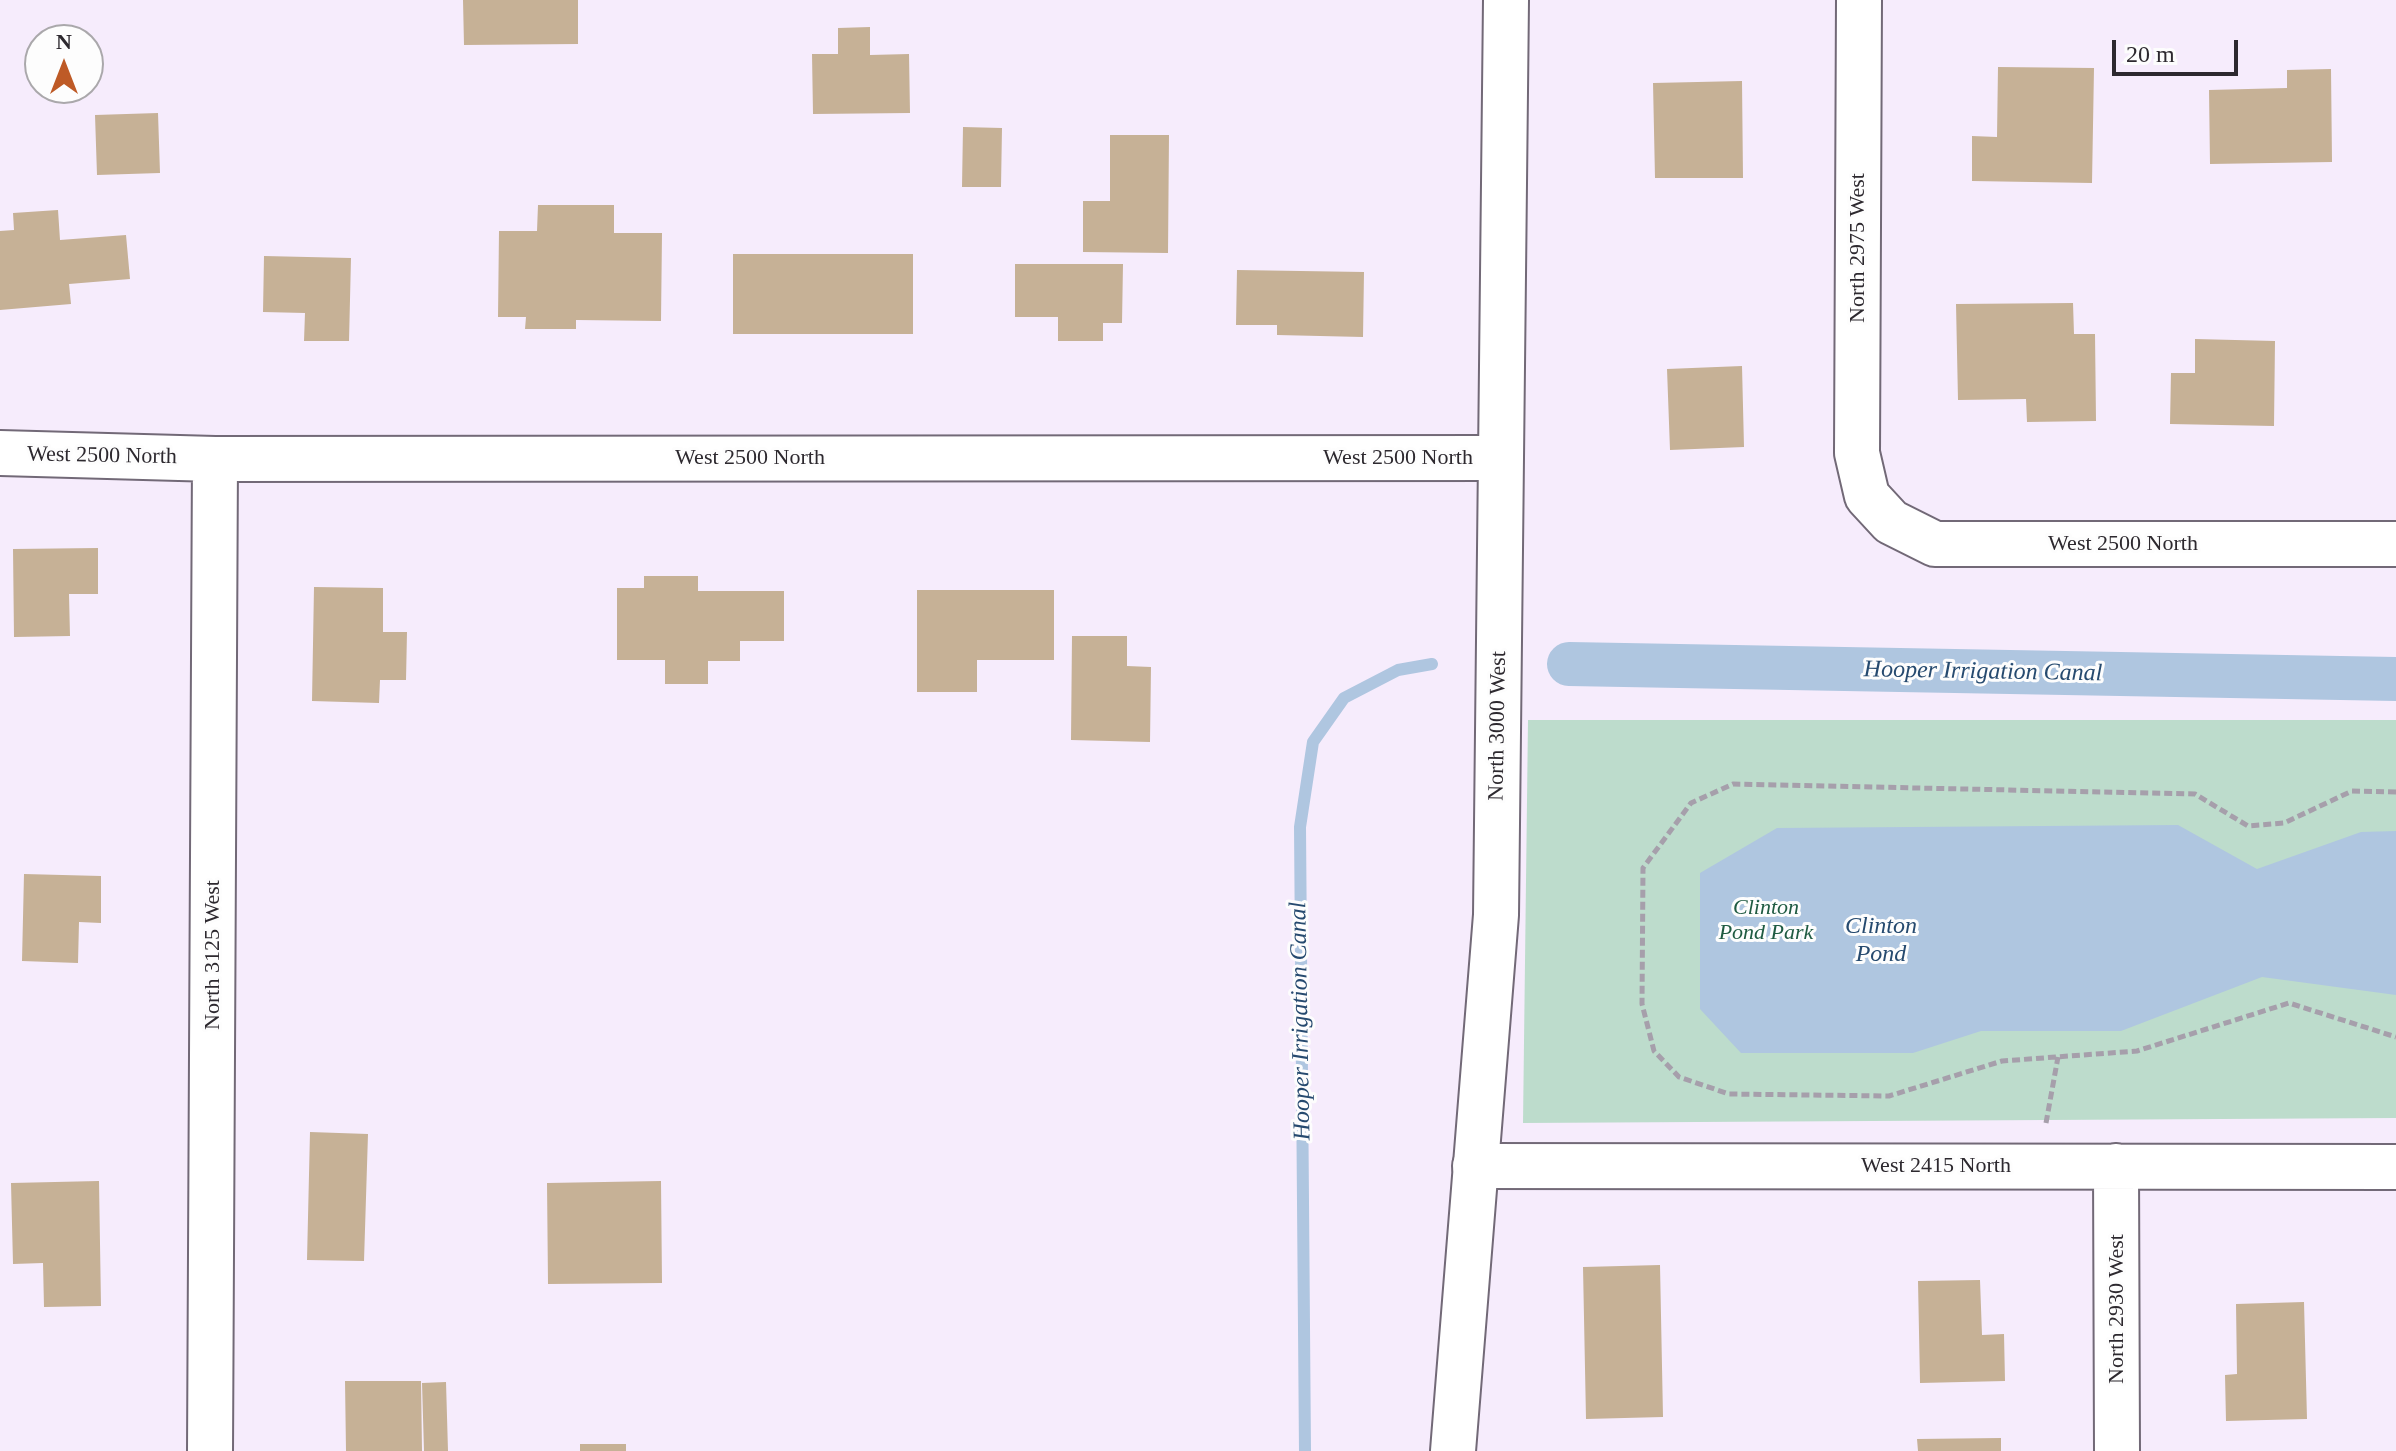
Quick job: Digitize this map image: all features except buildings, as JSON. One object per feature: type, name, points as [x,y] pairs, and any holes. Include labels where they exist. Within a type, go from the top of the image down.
[{"type":"street","name":"North 3000 West","points":[[1453,1451],[1496,915],[1506,0]]},
{"type":"street","name":"North 2975 West","points":[[1859,0],[1857,453],[1867,496]]},
{"type":"street","name":"West 2500 North","points":[[0,453],[215,459],[1500,458]]},
{"type":"street","name":"North 3125 West","points":[[210,1451],[215,459]]},
{"type":"street","name":"West 2500 North","points":[[1867,496],[1891,522],[1935,544],[2396,544]]},
{"type":"street","name":"West 2415 North","points":[[1475,1166],[2396,1167]]},
{"type":"street","name":"North 2930 West","points":[[2116,1166],[2117,1451]]},
{"type":"path","points":[[2396,792],[2352,791],[2284,823],[2248,826],[2195,794],[1733,784],[1691,803],[1643,868],[1642,1004],[1654,1051],[1679,1077],[1729,1094],[1889,1096],[2002,1061],[2137,1051],[2289,1003],[2396,1037]]},
{"type":"path","points":[[2039,1166],[2058,1057]]},
{"type":"green space","name":"Clinton Pond Park","points":[[1528,720],[2396,720],[2396,1118],[1523,1123]]},
{"type":"water","name":"Clinton Pond","points":[[2178,825],[2257,869],[2361,832],[2396,831],[2396,995],[2262,977],[2121,1031],[1981,1031],[1913,1053],[1741,1053],[1700,1009],[1700,873],[1777,828]]},
{"type":"waterway","name":"Hooper Irrigation Canal","points":[[1305,1451],[1300,827],[1313,742],[1344,698],[1398,670],[1432,664]]},
{"type":"waterway","name":"Hooper Irrigation Canal","points":[[1569,664],[2396,679]]}]
